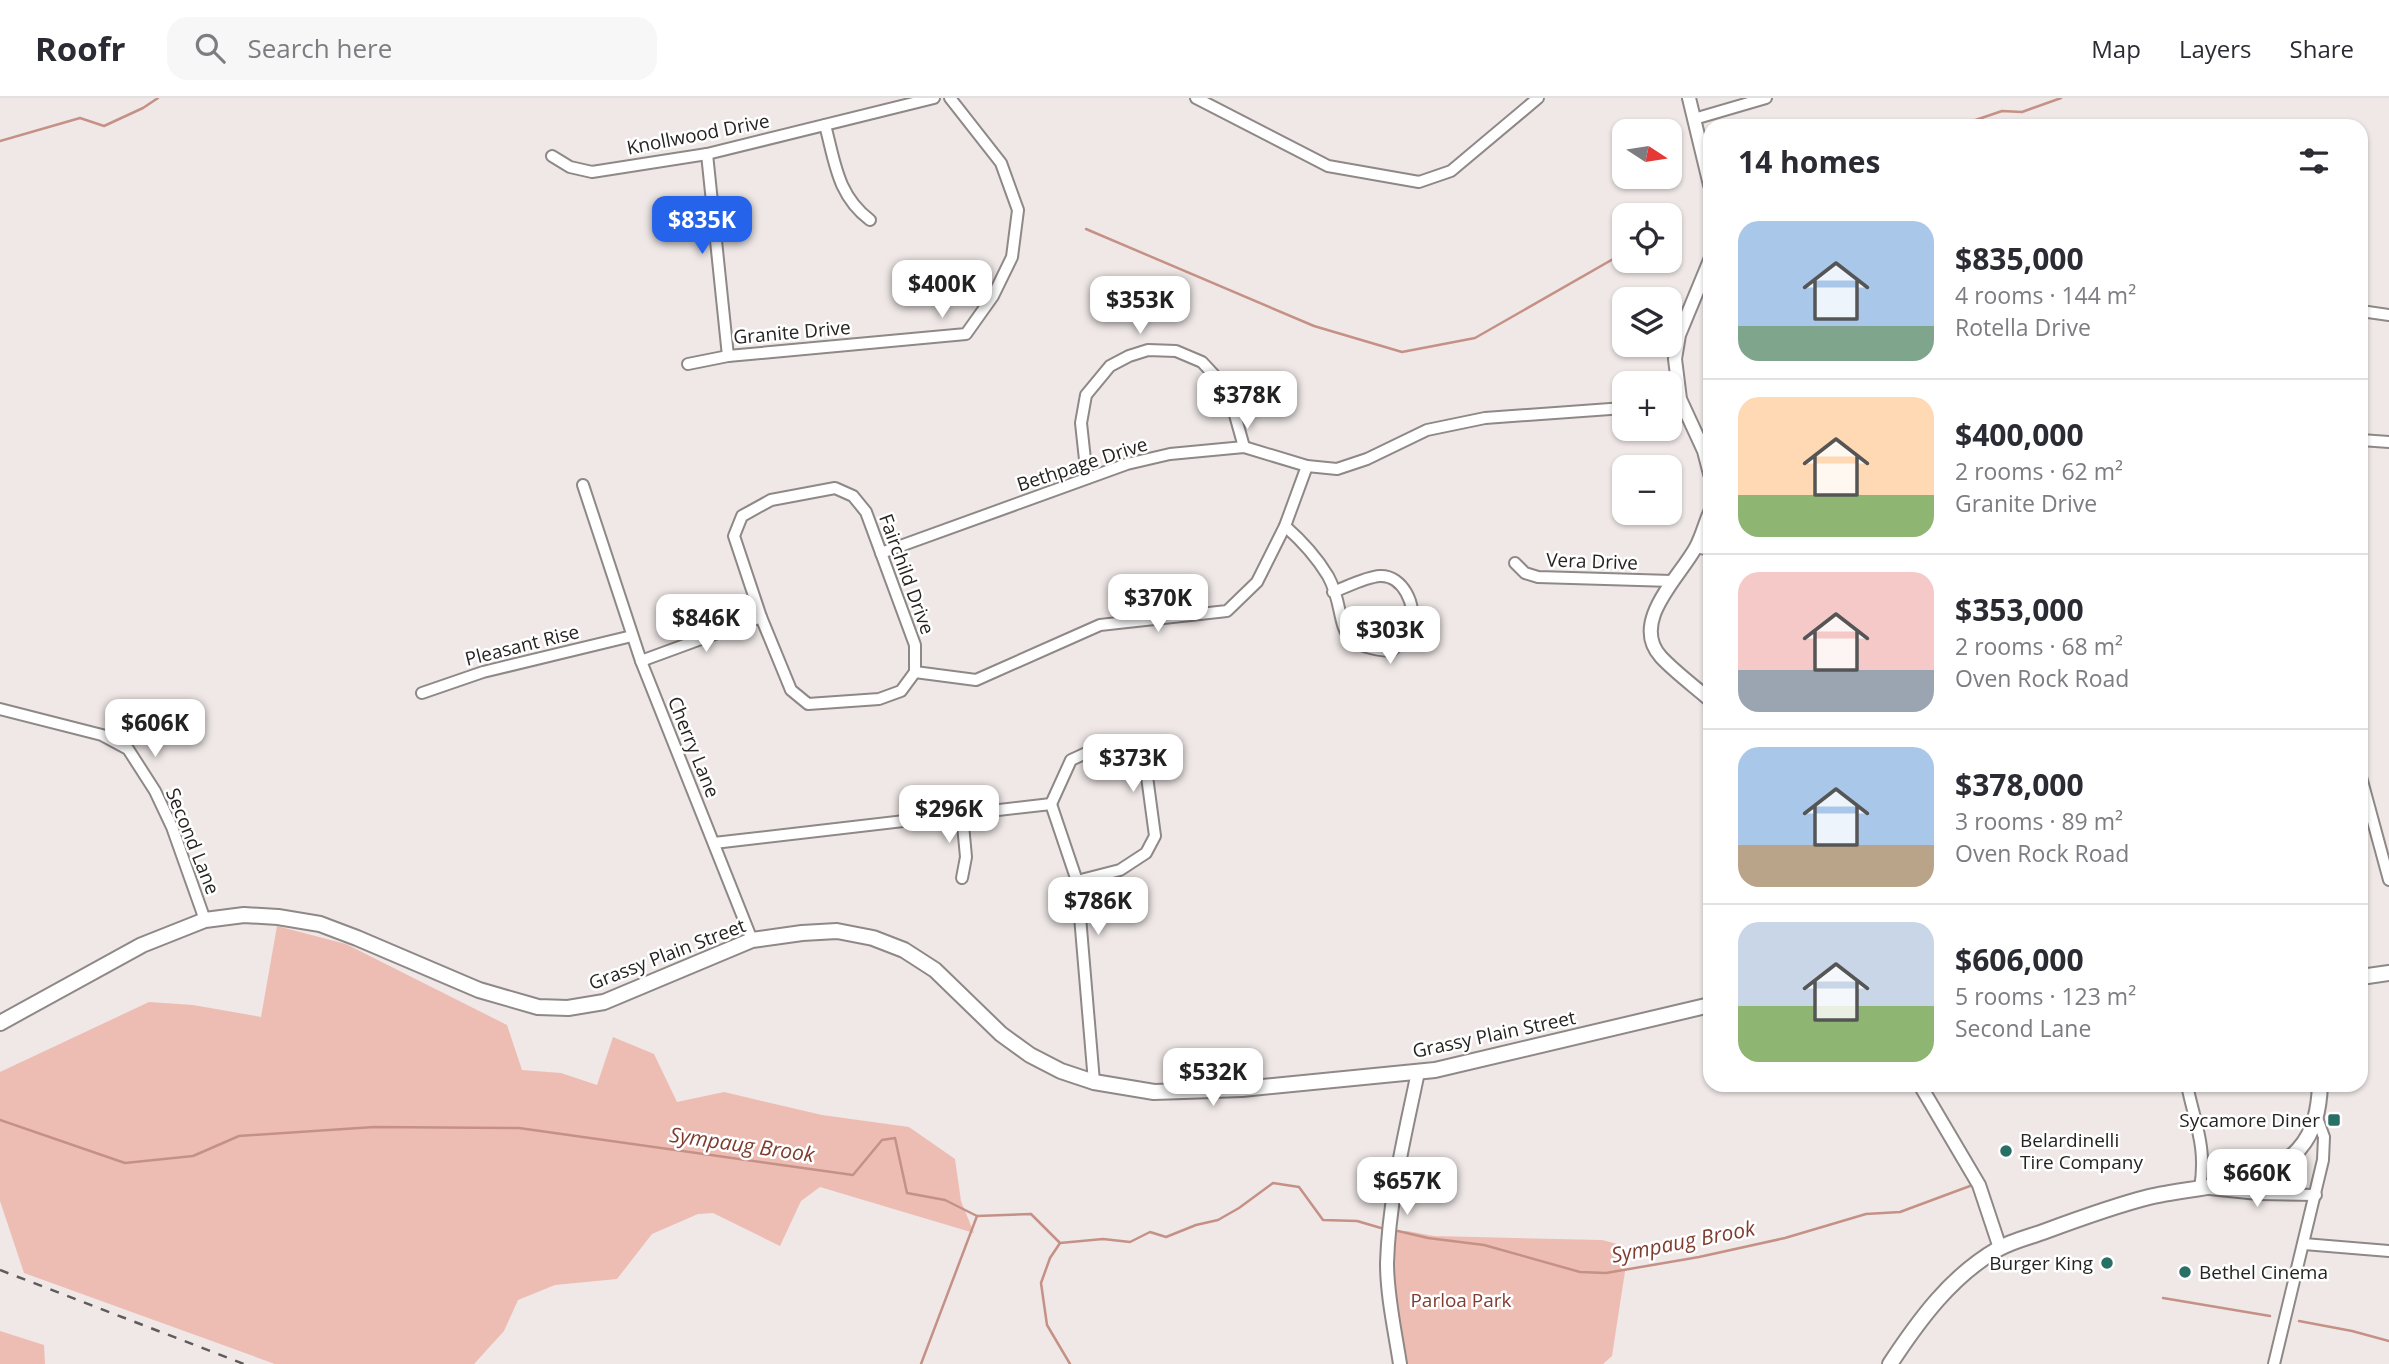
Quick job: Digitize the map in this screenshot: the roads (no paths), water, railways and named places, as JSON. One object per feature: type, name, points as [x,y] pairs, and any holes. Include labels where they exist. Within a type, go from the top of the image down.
[{"type":"main road","name":"Grassy Plain Street","points":[[0,1023],[142,945],[205,920],[244,915],[320,924],[479,990],[538,1007],[568,1008],[604,1002],[752,940],[837,931],[873,938],[904,950],[935,970],[1001,1034],[1030,1055],[1061,1071],[1094,1082],[1154,1092],[1196,1092],[1435,1070],[1703,1006]]},
{"type":"main road","points":[[2368,976],[2389,973]]},
{"type":"main road","points":[[1890,1364],[1912,1331],[1954,1282],[2000,1248],[2096,1212],[2151,1197],[2239,1181],[2283,1162],[2299,1150],[2311,1132],[2317,1118],[2319,1092]]},
{"type":"street","name":"Knollwood Drive","points":[[552,156],[570,167],[592,172],[707,154],[934,98]]},
{"type":"street","name":"Granite Drive","points":[[688,364],[728,356],[966,334],[993,296],[1012,257],[1018,210],[1001,163],[950,98]]},
{"type":"street","points":[[1196,98],[1328,166],[1419,182],[1451,172],[1538,98]]},
{"type":"street","points":[[1689,98],[1703,156]]},
{"type":"street","points":[[1694,119],[1766,98]]},
{"type":"street","points":[[825,125],[841,188],[855,209],[870,220]]},
{"type":"street","points":[[707,154],[728,356]]},
{"type":"street","points":[[1675,371],[1679,335],[1703,277]]},
{"type":"street","points":[[2368,312],[2389,315]]},
{"type":"street","points":[[1087,478],[1081,424],[1086,395],[1110,366],[1148,350],[1176,351],[1202,362],[1228,390],[1244,447]]},
{"type":"street","name":"Bethpage Drive","points":[[881,553],[1127,464],[1170,454],[1244,447],[1307,466],[1337,469],[1427,430],[1485,418],[1612,409]]},
{"type":"street","points":[[1682,412],[1703,445]]},
{"type":"street","points":[[2368,440],[2389,442]]},
{"type":"street","points":[[915,672],[976,680],[1100,625],[1227,611],[1256,582],[1285,526],[1307,466]]},
{"type":"street","name":"Cherry Lane","points":[[583,485],[641,661],[752,940]]},
{"type":"street","name":"Fairchild Drive","points":[[835,488],[853,496],[866,512],[881,553],[915,645],[915,672],[901,691],[879,699],[808,704],[791,690],[761,617],[734,536],[742,516],[771,500],[835,488]]},
{"type":"street","points":[[1285,526],[1308,547],[1329,579],[1344,632],[1356,642],[1373,650],[1391,651],[1404,641],[1411,624],[1410,600],[1402,587],[1392,579],[1381,576],[1333,592]]},
{"type":"street","points":[[1703,530],[1696,547],[1672,581],[1653,615],[1650,630],[1653,644],[1660,656],[1703,694]]},
{"type":"street","points":[[1696,547],[1703,548]]},
{"type":"street","name":"Vera Drive","points":[[1515,564],[1525,573],[1538,577],[1672,581]]},
{"type":"street","points":[[641,661],[761,617]]},
{"type":"street","name":"Pleasant Rise","points":[[422,693],[482,672],[632,636]]},
{"type":"street","name":"Second Lane","points":[[0,709],[102,735],[128,749],[155,791],[173,827],[205,920]]},
{"type":"street","points":[[1077,881],[1120,870],[1146,853],[1155,836],[1146,769],[1133,755],[1114,747],[1097,748],[1070,760],[1051,804],[1077,881],[1094,1082]]},
{"type":"street","points":[[2368,803],[2389,880]]},
{"type":"street","points":[[713,843],[1051,804]]},
{"type":"street","points":[[962,814],[966,857],[962,878]]},
{"type":"street","points":[[1400,1364],[1387,1266],[1389,1228],[1418,1072]]},
{"type":"street","points":[[1924,1092],[1979,1185],[2000,1248]]},
{"type":"street","points":[[2189,1092],[2203,1146],[2204,1168],[2200,1188],[2258,1194],[2316,1195]]},
{"type":"street","points":[[2274,1364],[2316,1195],[2324,1148],[2322,1128],[2317,1118]]},
{"type":"street","points":[[2304,1244],[2389,1251]]},
{"type":"waterway","points":[[0,141],[80,118],[104,126],[158,98]]},
{"type":"waterway","points":[[1979,119],[2002,111],[2022,112],[2061,98]]},
{"type":"waterway","points":[[1086,229],[1314,326],[1402,352],[1475,338],[1612,260]]},
{"type":"waterway","name":"Sympaug Brook","points":[[0,1120],[125,1163],[193,1156],[239,1136],[374,1127],[519,1128],[853,1175],[882,1140],[895,1138],[907,1193],[945,1200],[977,1216],[1031,1214],[1060,1243],[1103,1239],[1130,1242],[1150,1232],[1166,1237],[1218,1220],[1273,1183],[1299,1187],[1323,1220],[1357,1221],[1381,1228]]},
{"type":"waterway","name":"Sympaug Brook","points":[[1398,1231],[1484,1245],[1580,1272],[1606,1273],[1699,1257],[1785,1238],[1866,1214],[1900,1212],[1970,1186]]},
{"type":"waterway","points":[[921,1364],[977,1216]]},
{"type":"waterway","points":[[1060,1243],[1050,1258],[1041,1283],[1047,1325],[1070,1364]]},
{"type":"waterway","name":"Sympaug Brook","points":[[2163,1298],[2270,1316]]},
{"type":"waterway","name":"Sympaug Brook","points":[[2299,1321],[2389,1341]]},
{"type":"railway","points":[[0,1270],[244,1364]]},
{"type":"place","name":"Sycamore Diner","points":[[2334,1120]]},
{"type":"place","name":"Belardinelli Tire Company","points":[[2006,1151]]},
{"type":"place","name":"Burger King","points":[[2107,1263]]},
{"type":"place","name":"Bethel Cinema","points":[[2185,1272]]},
{"type":"park label","name":"Parloa Park","points":[[1461,1300]]}]
